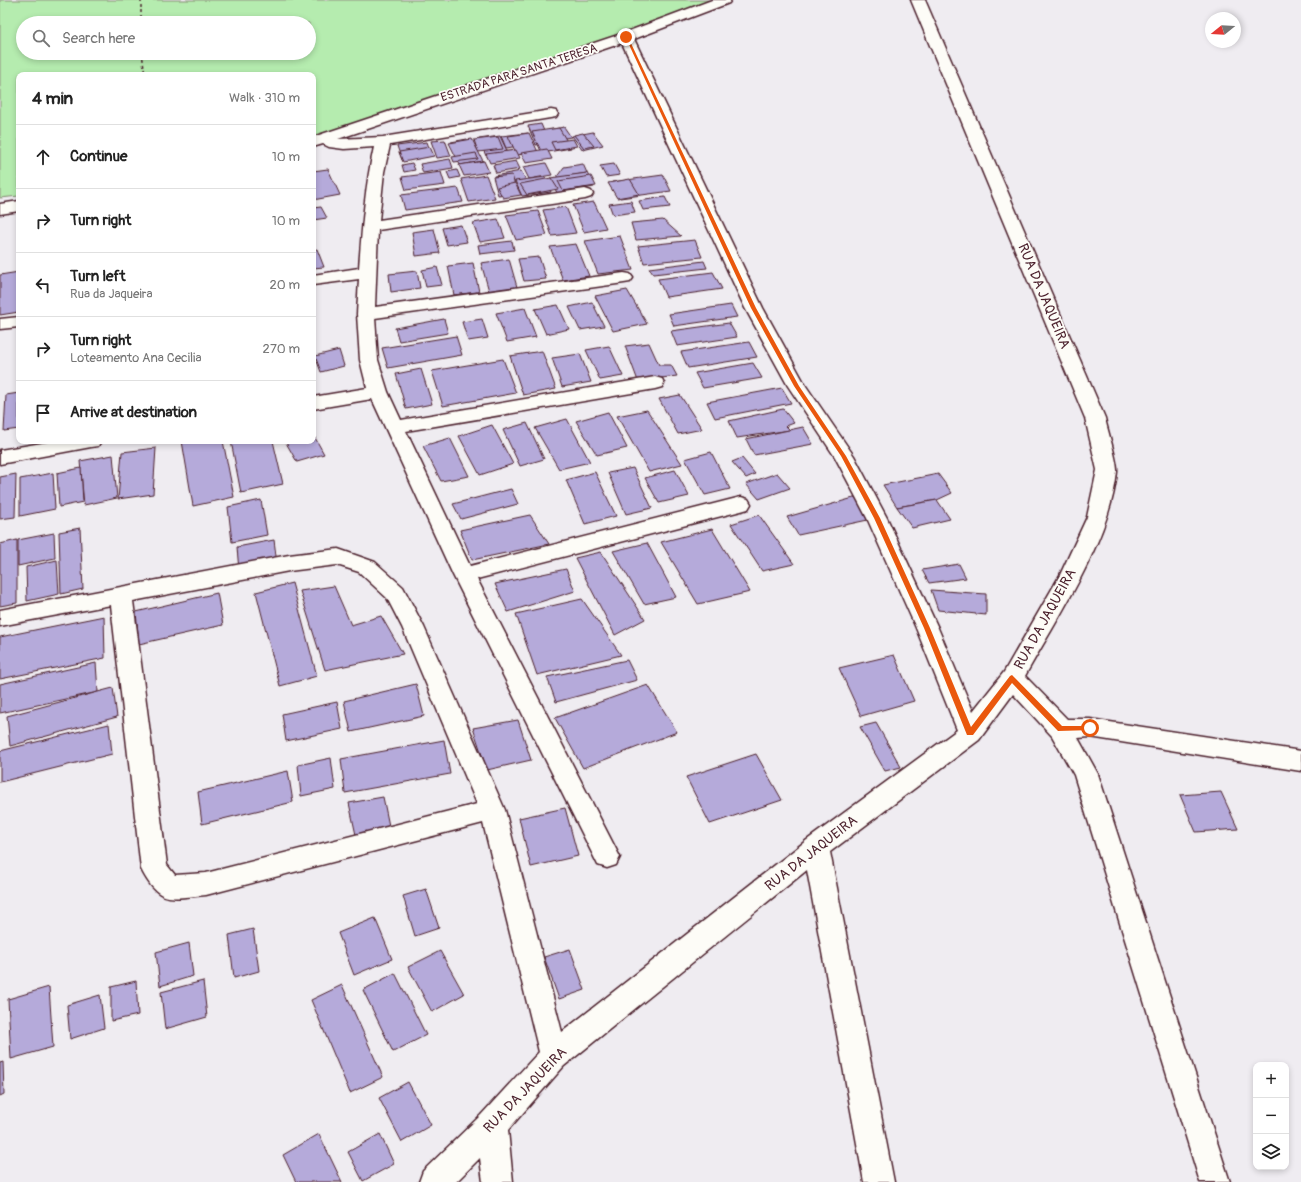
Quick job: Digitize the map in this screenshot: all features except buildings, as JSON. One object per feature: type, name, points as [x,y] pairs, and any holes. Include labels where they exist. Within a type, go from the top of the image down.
[{"type":"street","name":"ESTRADA PARA SANTA TERESA","points":[[316,141],[626,37],[724,0]]},
{"type":"street","name":"RUA DA JAQUEIRA","points":[[434,1182],[492,1125],[554,1056],[816,848],[970,733],[1012,678],[1071,575],[1097,517],[1107,470],[1095,418],[918,0]]},
{"type":"street","points":[[626,37],[754,308],[797,386],[844,456],[877,518],[927,628],[970,733]]},
{"type":"street","points":[[316,141],[344,144],[382,142],[551,114]]},
{"type":"street","points":[[382,142],[376,172],[370,226],[366,314],[369,360],[378,392],[464,575],[607,857]]},
{"type":"street","points":[[370,226],[585,194]]},
{"type":"street","points":[[0,209],[16,206]]},
{"type":"street","points":[[316,280],[368,272]]},
{"type":"street","points":[[366,314],[624,278]]},
{"type":"street","points":[[0,324],[16,322]]},
{"type":"street","points":[[394,427],[655,383]]},
{"type":"street","points":[[316,402],[378,392]]},
{"type":"street","points":[[0,457],[74,444]]},
{"type":"street","points":[[464,575],[741,504]]},
{"type":"street","points":[[0,618],[289,563],[338,557],[367,567],[396,593],[414,627],[492,810],[554,1056]]},
{"type":"street","points":[[121,595],[154,869],[169,887],[206,884],[492,810]]},
{"type":"street","points":[[1012,678],[1061,729],[1086,774],[1215,1182]]},
{"type":"street","points":[[1061,729],[1090,728],[1301,761]]},
{"type":"street","points":[[816,848],[879,1182]]},
{"type":"street","points":[[492,1125],[498,1182]]},
{"type":"path","points":[[141,0],[141,16]]},
{"type":"path","points":[[143,60],[145,72]]},
{"type":"green space","points":[[0,0],[724,0],[316,141],[316,72],[16,72],[16,196],[0,198]]},
{"type":"route","points":[[626,37],[686,160],[754,308],[797,386],[844,456],[877,518],[927,628],[970,733],[1012,678],[1061,729],[1090,728]]}]
